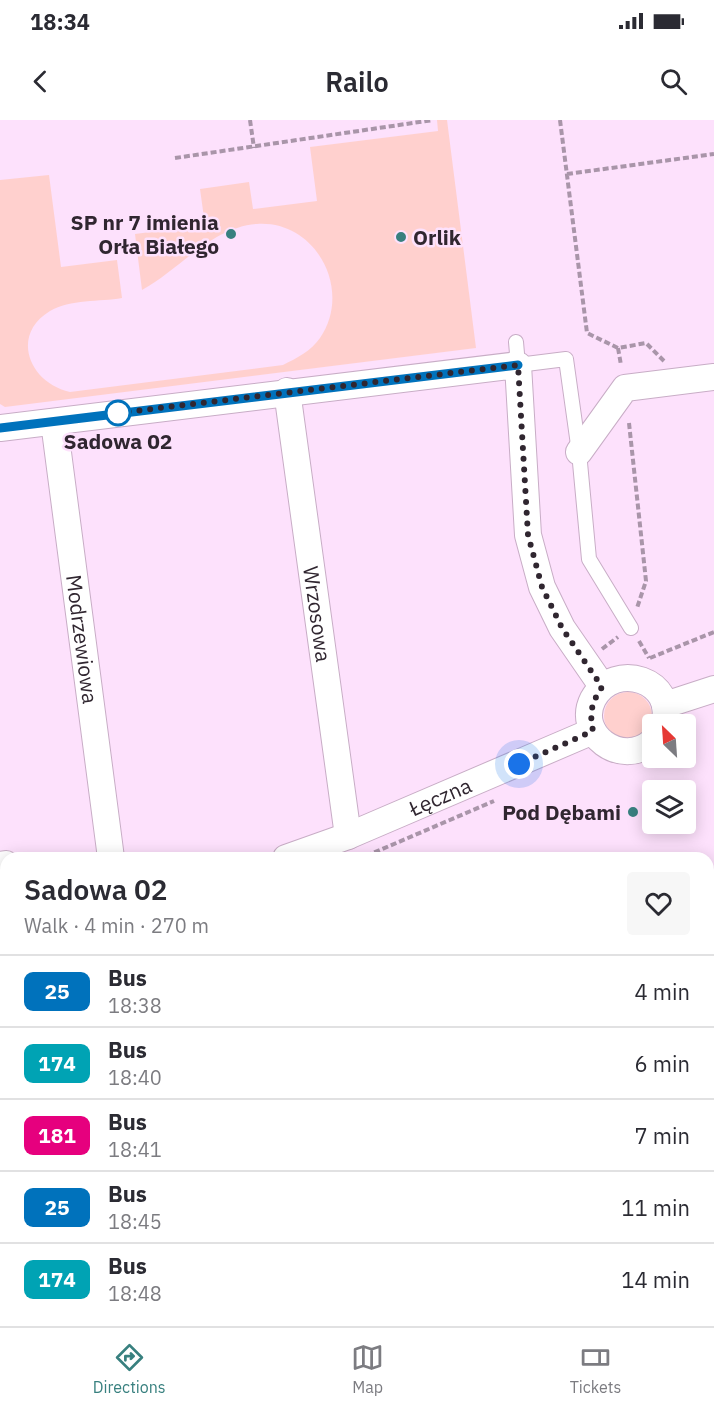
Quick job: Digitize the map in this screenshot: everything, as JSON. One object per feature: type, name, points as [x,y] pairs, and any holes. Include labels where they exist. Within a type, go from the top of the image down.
[{"type":"street","points":[[0,428],[287,392],[517,353],[528,535],[542,587],[562,628],[602,687]]},
{"type":"street","points":[[579,452],[625,388],[714,377]]},
{"type":"street","name":"Wrzosowa","points":[[287,392],[348,836]]},
{"type":"street","name":"Modrzewiowa","points":[[54,422],[110,852]]},
{"type":"street","points":[[642,750],[623,753],[603,744],[593,731],[590,717],[592,701],[602,687],[616,679],[632,677],[648,683],[659,693],[664,714]]},
{"type":"street","points":[[666,714],[714,689]]},
{"type":"street","name":"Łęczna","points":[[303,852],[348,836],[593,731]]},
{"type":"lane","points":[[517,353],[566,359],[579,452],[589,559],[631,628]]},
{"type":"path","points":[[250,120],[254,148]]},
{"type":"path","points":[[175,158],[433,120]]},
{"type":"path","points":[[560,120],[587,333],[618,348],[646,343],[684,381]]},
{"type":"path","points":[[567,174],[714,154]]},
{"type":"path","points":[[625,388],[646,581],[631,628]]},
{"type":"path","points":[[649,659],[714,632]]},
{"type":"shaded area","points":[[437,120],[447,120],[476,348],[5,407],[0,404],[0,180],[49,175],[61,267],[117,260],[122,298],[58,307],[38,321],[30,333],[28,345],[35,369],[56,387],[70,392],[283,365],[312,347],[320,338],[329,319],[332,299],[330,280],[323,262],[312,246],[296,233],[278,226],[257,224],[241,227],[211,241],[142,290],[135,234],[205,225],[200,189],[249,182],[253,209],[317,201],[310,147],[438,131]]},
{"type":"shaded area","points":[[628,692],[645,699],[652,714],[642,714],[642,735],[628,740],[611,733],[604,716],[611,699]]},
{"type":"bus line","name":"25","points":[[0,428],[343,384],[518,365]]},
{"type":"place","name":"SP nr 7 imienia Orła Białego","points":[[231,234]]},
{"type":"place","name":"Orlik","points":[[401,237]]},
{"type":"place","name":"Sadowa 02","points":[[118,413]]},
{"type":"place","name":"Pod Dębami","points":[[633,812]]},
{"type":"route","points":[[118,413],[343,384],[518,365],[528,535],[542,587],[562,628],[602,687],[592,701],[590,717],[593,731],[519,764]]}]
